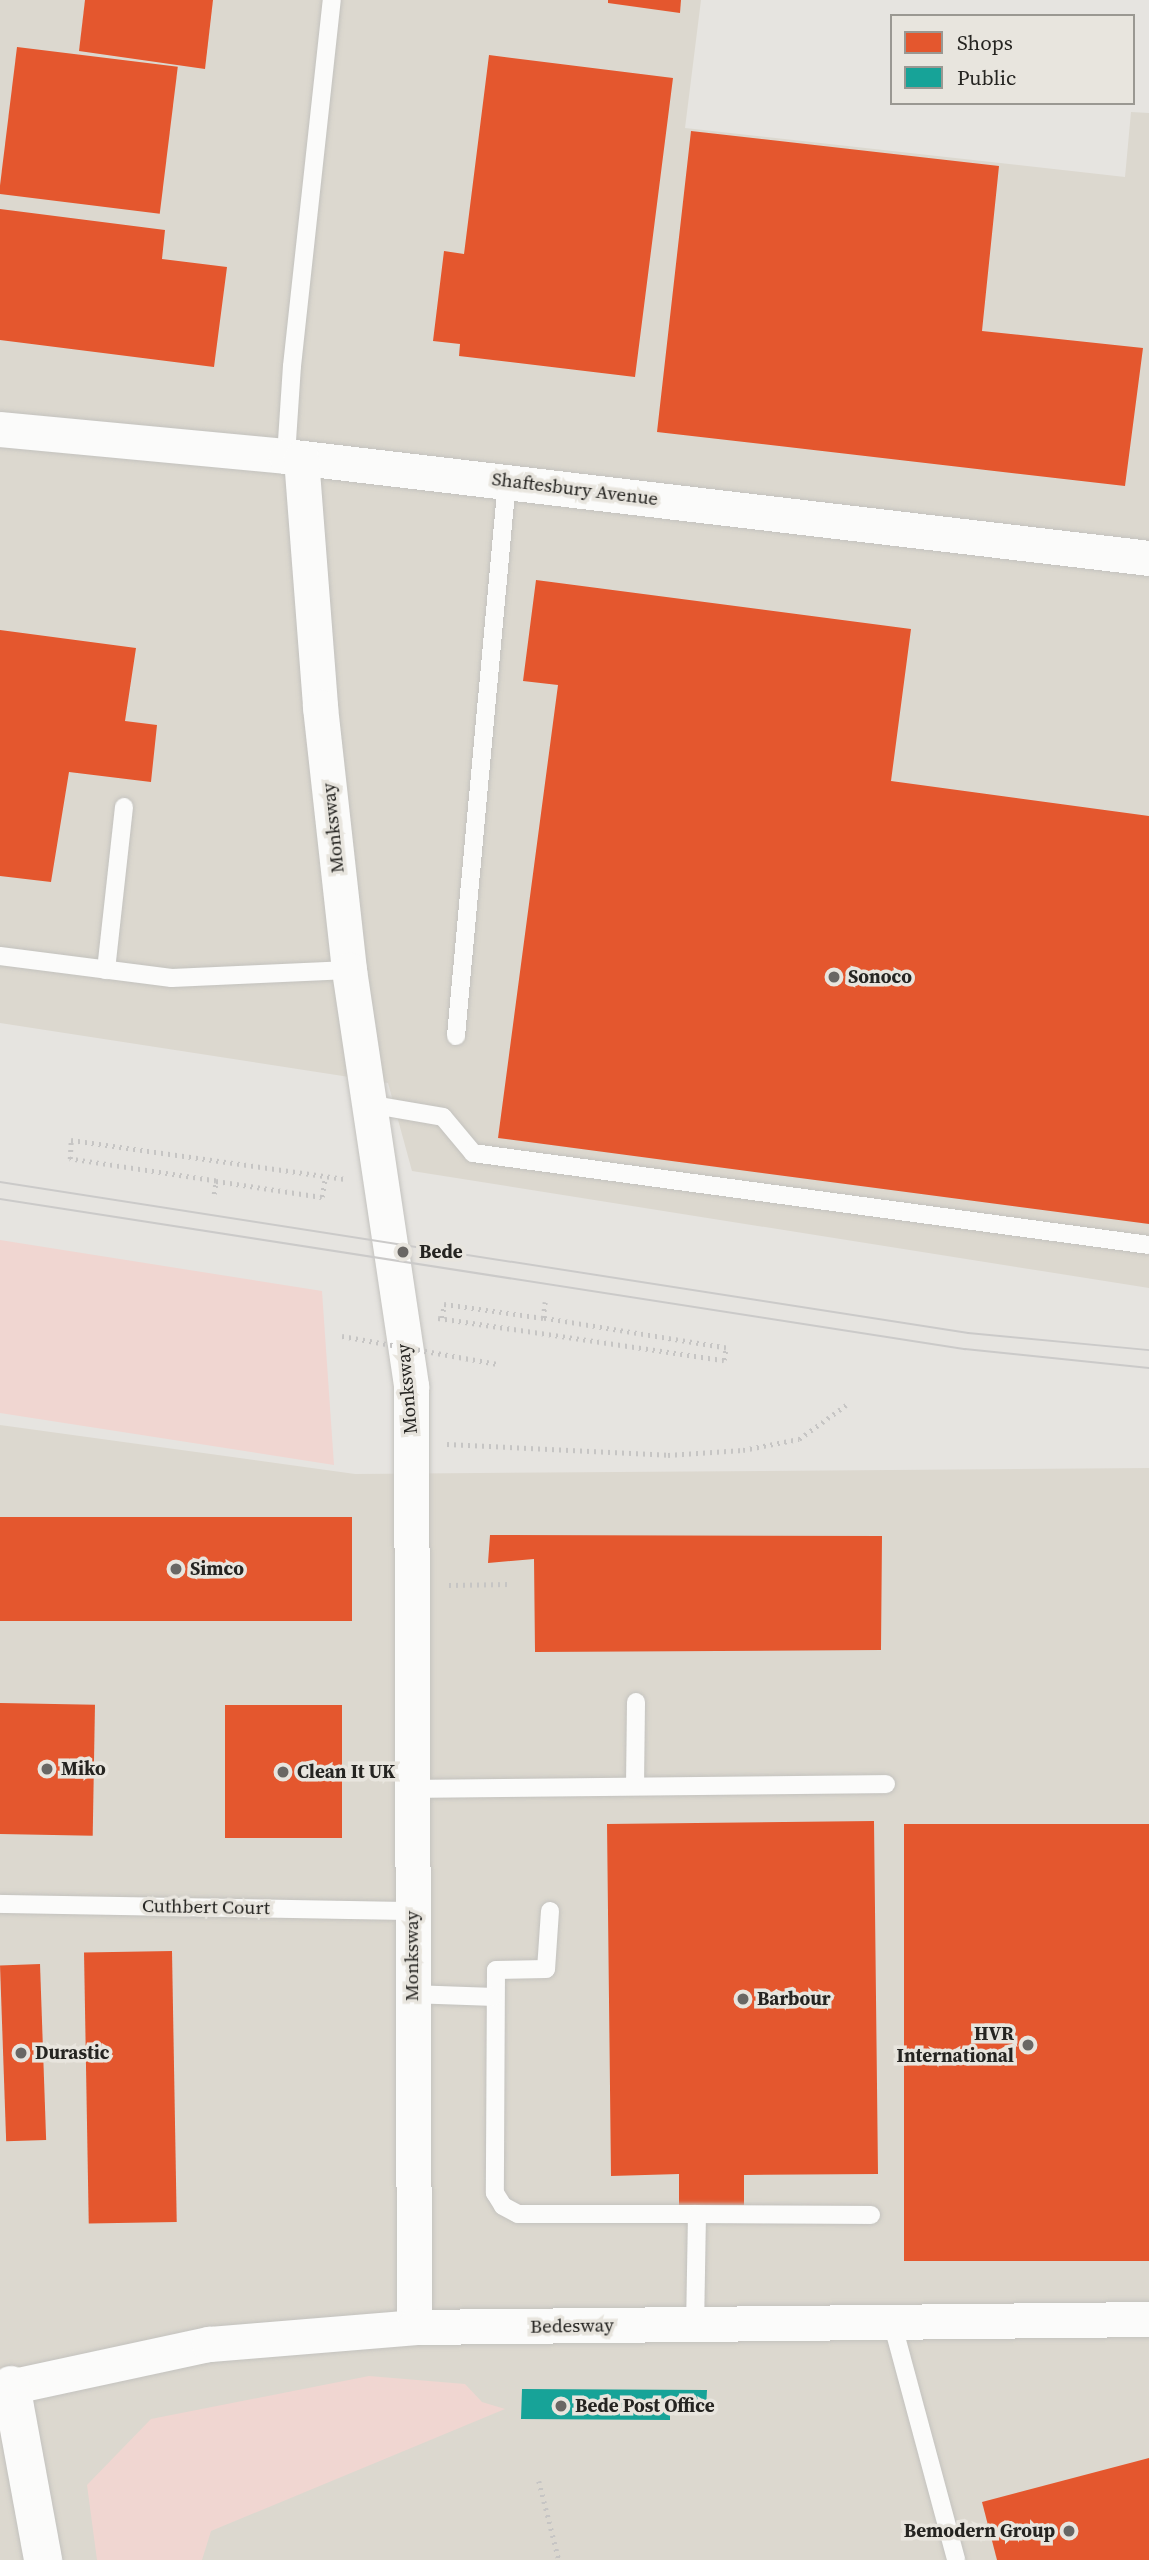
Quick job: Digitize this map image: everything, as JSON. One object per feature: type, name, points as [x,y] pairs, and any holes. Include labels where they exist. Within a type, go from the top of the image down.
[{"type":"street","name":"Shaftesbury Avenue","points":[[0,429],[294,456],[1149,558]]},
{"type":"street","name":"Monksway","points":[[294,456],[349,970],[411,1386],[414,2328]]},
{"type":"street","name":"Bedesway","points":[[6,2387],[209,2344],[414,2328],[1149,2319]]},
{"type":"street","points":[[6,2387],[43,2560]]},
{"type":"lane","points":[[294,456],[292,366],[332,0]]},
{"type":"lane","points":[[456,1036],[508,481]]},
{"type":"lane","points":[[106,970],[124,807]]},
{"type":"lane","points":[[0,956],[172,978],[349,970]]},
{"type":"lane","points":[[368,1104],[443,1117],[473,1153],[1149,1244]]},
{"type":"lane","points":[[635,1785],[636,1702]]},
{"type":"lane","points":[[414,1789],[886,1784]]},
{"type":"lane","name":"Cuthbert Court","points":[[0,1904],[412,1911]]},
{"type":"lane","points":[[550,1911],[546,1969],[496,1970],[493,1997],[495,2193],[503,2206],[518,2214],[871,2215]]},
{"type":"lane","points":[[412,1994],[493,1997]]},
{"type":"lane","points":[[695,2324],[697,2214]]},
{"type":"lane","points":[[892,2322],[956,2560]]},
{"type":"path","points":[[325,1178],[322,1197],[70,1159],[71,1140],[325,1178],[357,1180]]},
{"type":"path","points":[[214,1195],[216,1181]]},
{"type":"path","points":[[543,1318],[545,1302]]},
{"type":"path","points":[[399,1312],[724,1360],[726,1348],[444,1304],[442,1318]]},
{"type":"path","points":[[342,1336],[498,1364]]},
{"type":"path","points":[[412,1443],[668,1455],[743,1450],[799,1438],[846,1405]]},
{"type":"path","points":[[412,1586],[511,1584]]},
{"type":"path","points":[[539,2481],[559,2560]]},
{"type":"shaded area","points":[[0,0],[701,0],[685,128],[1125,177],[1131,112],[1149,113],[1149,1288],[412,1171],[388,1083],[0,1023]]},
{"type":"shaded area","points":[[0,1240],[322,1291],[334,1465],[0,1413]]},
{"type":"shaded area","points":[[0,1425],[355,1474],[1149,1468],[1149,2560],[0,2560]]},
{"type":"shaded area","points":[[369,2376],[465,2384],[482,2402],[505,2409],[211,2531],[202,2560],[97,2560],[87,2485],[151,2419]]},
{"type":"building: Shops","points":[[85,0],[213,0],[205,69],[79,51]]},
{"type":"building: Shops","points":[[608,0],[681,0],[680,13],[608,3]]},
{"type":"building: Shops","points":[[17,47],[178,67],[160,214],[0,194]]},
{"type":"building: Shops","points":[[489,55],[673,78],[635,377],[459,356],[460,344],[433,341],[444,251],[464,254]]},
{"type":"building: Shops","points":[[691,131],[999,166],[982,331],[1143,348],[1125,486],[657,432]]},
{"type":"building: Shops","points":[[0,209],[165,230],[162,259],[227,267],[214,367],[0,340]]},
{"type":"building: Shops","name":"Sonoco","points":[[536,580],[911,629],[891,781],[1149,816],[1149,1224],[498,1138],[558,685],[523,681]]},
{"type":"building: Shops","points":[[0,630],[136,648],[125,721],[157,725],[151,782],[69,772],[51,882],[0,876]]},
{"type":"building: Shops","name":"Simco","points":[[0,1517],[352,1517],[352,1621],[0,1621]]},
{"type":"building: Shops","points":[[490,1535],[882,1536],[881,1650],[535,1652],[534,1559],[488,1563]]},
{"type":"building: Shops","name":"Miko","points":[[0,1703],[95,1705],[93,1836],[0,1834]]},
{"type":"building: Shops","name":"Clean It UK","points":[[225,1705],[342,1705],[342,1838],[225,1838]]},
{"type":"building: Shops","name":"Barbour","points":[[874,1821],[878,2174],[744,2175],[744,2205],[679,2205],[679,2174],[611,2176],[607,1824]]},
{"type":"building: Shops","name":"HVR International","points":[[904,1824],[1149,1824],[1149,2261],[904,2261]]},
{"type":"building: Shops","points":[[172,1951],[177,2222],[89,2223],[84,1953]]},
{"type":"building: Shops","name":"Durastic","points":[[40,1964],[46,2140],[6,2141],[0,1965]]},
{"type":"building: Shops","name":"Bemodern Group","points":[[1149,2458],[1149,2560],[997,2560],[982,2502]]},
{"type":"building: Public","points":[[522,2389],[707,2390],[706,2409],[670,2409],[670,2420],[521,2419]]},
{"type":"tram line","points":[[0,1182],[968,1333],[1149,1350]]},
{"type":"tram line","points":[[0,1199],[965,1349],[1149,1368]]},
{"type":"place","name":"Sonoco","points":[[834,977]]},
{"type":"place","name":"Bede","points":[[403,1252]]},
{"type":"place","name":"Simco","points":[[176,1569]]},
{"type":"place","name":"Miko","points":[[47,1769]]},
{"type":"place","name":"Clean It UK","points":[[283,1772]]},
{"type":"place","name":"Barbour","points":[[743,1999]]},
{"type":"place","name":"HVR International","points":[[1028,2045]]},
{"type":"place","name":"Durastic","points":[[21,2053]]},
{"type":"place","name":"Bede Post Office","points":[[561,2406]]},
{"type":"place","name":"Bemodern Group","points":[[1069,2531]]}]
